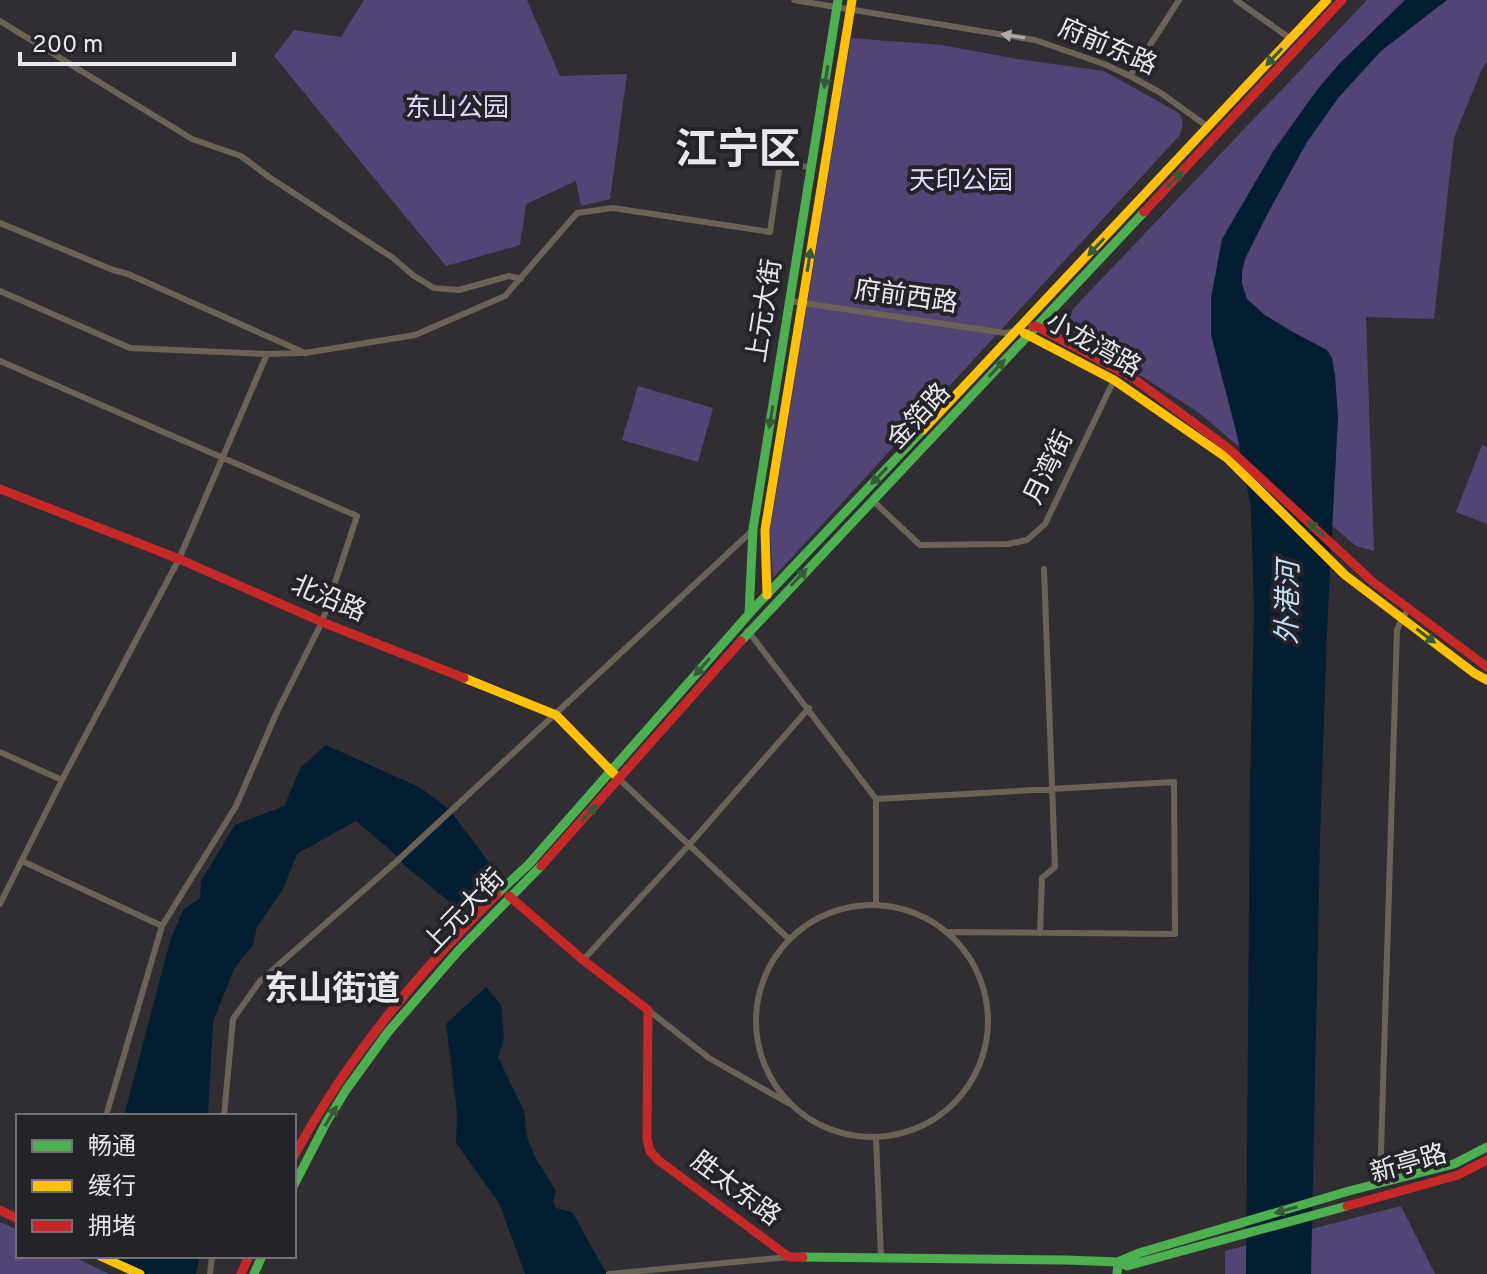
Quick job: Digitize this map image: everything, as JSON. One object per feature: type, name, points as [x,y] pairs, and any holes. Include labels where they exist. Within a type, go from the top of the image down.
[{"type":"main road","name":"金箔路","points":[[533,867],[1327,0]]},
{"type":"main road","name":"金箔路","points":[[615,775],[749,613],[1023,333],[1036,326],[1342,0]]},
{"type":"main road","name":"上元大街","points":[[748,631],[753,529],[838,4]]},
{"type":"main road","name":"上元大街","points":[[764,614],[767,594],[765,530],[851,5]]},
{"type":"main road","name":"小龙湾路","points":[[1036,326],[1133,378],[1227,453],[1373,582],[1487,667]]},
{"type":"main road","name":"小龙湾路","points":[[1023,333],[1114,380],[1227,453],[1345,575],[1487,680]]},
{"type":"main road","name":"北沿路","points":[[0,489],[179,559],[322,622],[556,715],[615,775]]},
{"type":"main road","name":"上元大街","points":[[296,1180],[358,1071],[416,996],[533,867]]},
{"type":"main road","name":"上元大街","points":[[296,1153],[348,1064],[407,989],[501,888],[533,867]]},
{"type":"main road","points":[[509,896],[583,960],[648,1010]]},
{"type":"main road","name":"胜太东路","points":[[648,1010],[647,1139],[650,1151],[789,1257],[1123,1268],[1342,1207]]},
{"type":"main road","name":"新亭路","points":[[1349,1191],[1454,1164],[1487,1147]]},
{"type":"main road","name":"新亭路","points":[[1342,1207],[1458,1175],[1487,1160]]},
{"type":"main road","name":"胜太东路","points":[[1123,1268],[1139,1253],[1349,1191]]},
{"type":"main road","points":[[104,1258],[140,1274]]},
{"type":"main road","points":[[1117,1274],[1123,1268]]},
{"type":"street","name":"府前东路","points":[[794,0],[851,5],[1035,40],[1130,76],[1161,93],[1208,127]]},
{"type":"street","points":[[1130,76],[1179,0]]},
{"type":"street","points":[[1236,0],[1291,39]]},
{"type":"street","points":[[0,21],[192,139],[241,156],[434,288],[459,290],[509,276],[521,279]]},
{"type":"street","points":[[0,291],[130,348],[305,353],[415,335],[505,296],[577,213],[613,208],[770,232],[780,164],[811,167]]},
{"type":"street","points":[[0,223],[128,274],[305,353]]},
{"type":"street","name":"府前西路","points":[[790,301],[1005,333],[1023,333]]},
{"type":"street","points":[[0,904],[179,559],[267,354]]},
{"type":"street","points":[[0,361],[357,516],[322,622],[277,712],[236,806],[162,926],[107,1114]]},
{"type":"street","name":"月湾街","points":[[872,500],[920,545],[1008,544],[1027,540],[1045,524],[1114,380]]},
{"type":"street","points":[[224,1114],[233,1019],[260,981],[397,861],[753,529]]},
{"type":"street","points":[[1040,933],[1042,878],[1055,867],[1044,569]]},
{"type":"street","points":[[1380,1183],[1397,630],[1409,609]]},
{"type":"street","points":[[748,631],[876,799],[876,904]]},
{"type":"street","points":[[583,960],[809,708]]},
{"type":"street","points":[[0,752],[62,780]]},
{"type":"street","points":[[615,775],[789,939]]},
{"type":"street","points":[[876,799],[1174,782],[1175,934],[950,932]]},
{"type":"street","points":[[22,861],[162,926]]},
{"type":"street","points":[[648,1010],[709,1058],[816,1123],[845,1135],[876,1138],[915,1130],[949,1109],[974,1078],[988,1041],[988,1001],[975,963],[950,932],[925,915],[896,906],[876,904],[837,909],[811,921],[789,939],[767,970],[756,1007],[758,1044],[771,1080],[790,1105]]},
{"type":"street","points":[[876,1138],[881,1258]]},
{"type":"street","points":[[609,1274],[789,1257]]},
{"type":"green space","name":"东山公园","points":[[364,0],[527,0],[560,76],[627,74],[610,199],[581,206],[576,181],[526,204],[520,245],[446,266],[274,56],[294,30],[341,37]]},
{"type":"green space","points":[[1367,0],[1487,0],[1487,62],[1454,137],[1434,319],[1366,317],[1374,551],[1356,546],[1198,412],[1067,326],[1073,309]]},
{"type":"green space","name":"天印公园","points":[[851,38],[942,45],[1104,71],[1179,113],[1182,127],[1179,136],[773,578],[770,531]]},
{"type":"green space","points":[[638,386],[713,408],[698,462],[622,440]]},
{"type":"green space","points":[[1482,445],[1487,447],[1487,524],[1456,512]]},
{"type":"green space","points":[[1401,1206],[1435,1274],[1225,1274],[1225,1251]]},
{"type":"green space","points":[[0,1222],[16,1229],[16,1258],[76,1258],[109,1274],[0,1274]]},
{"type":"water","name":"外港河","points":[[1405,0],[1447,0],[1381,51],[1339,97],[1307,142],[1245,259],[1242,272],[1247,299],[1265,315],[1327,350],[1335,375],[1338,417],[1320,839],[1311,1274],[1246,1274],[1254,611],[1251,508],[1237,435],[1211,335],[1211,298],[1222,239],[1274,150],[1339,64]]},
{"type":"water","points":[[326,745],[421,788],[449,809],[497,873],[462,912],[356,821],[297,854],[283,889],[257,927],[253,945],[234,969],[213,1022],[208,1114],[125,1114],[170,941],[183,910],[200,898],[201,881],[235,825],[284,806],[301,767]]},
{"type":"water","points":[[486,987],[501,1005],[504,1039],[498,1057],[524,1111],[527,1137],[536,1159],[556,1191],[553,1202],[556,1208],[572,1212],[607,1274],[525,1274],[499,1203],[456,1143],[457,1112],[446,1024]]},
{"type":"water","points":[[104,1258],[200,1258],[196,1274],[140,1274]]},
{"type":"traffic: fast","points":[[749,614],[753,529],[838,0]]},
{"type":"traffic: fast","points":[[741,641],[1144,212]]},
{"type":"traffic: fast","points":[[497,894],[529,864],[756,606],[923,430]]},
{"type":"traffic: fast","points":[[296,1181],[346,1090],[388,1032],[459,950],[541,866]]},
{"type":"traffic: fast","points":[[1117,1274],[1118,1262],[1139,1253],[1349,1191],[1454,1164],[1487,1147]]},
{"type":"traffic: fast","points":[[803,1257],[1066,1260],[1118,1262],[1127,1266],[1347,1206]]},
{"type":"traffic: fast","points":[[254,1274],[261,1258]]},
{"type":"traffic: slow","points":[[767,595],[765,530],[852,0]]},
{"type":"traffic: slow","points":[[923,430],[1327,0]]},
{"type":"traffic: slow","points":[[1024,333],[1114,380],[1227,458],[1345,575],[1487,680]]},
{"type":"traffic: slow","points":[[464,678],[556,715],[615,775]]},
{"type":"traffic: slow","points":[[104,1258],[140,1274]]},
{"type":"traffic: jam","points":[[1144,212],[1342,0]]},
{"type":"traffic: jam","points":[[1033,327],[1133,378],[1228,448],[1373,582],[1487,667]]},
{"type":"traffic: jam","points":[[0,489],[179,559],[322,622],[464,678]]},
{"type":"traffic: jam","points":[[541,866],[741,641]]},
{"type":"traffic: jam","points":[[296,1153],[337,1085],[386,1018],[439,954],[497,894]]},
{"type":"traffic: jam","points":[[509,896],[583,960],[648,1010],[647,1139],[650,1151],[789,1257],[803,1257]]},
{"type":"traffic: jam","points":[[1347,1206],[1458,1175],[1487,1160]]},
{"type":"traffic: jam","points":[[0,1210],[16,1218]]},
{"type":"traffic: jam","points":[[241,1274],[248,1258]]},
{"type":"district","name":"江宁区","points":[[738,152]]},
{"type":"district","name":"东山街道","points":[[332,991]]}]
